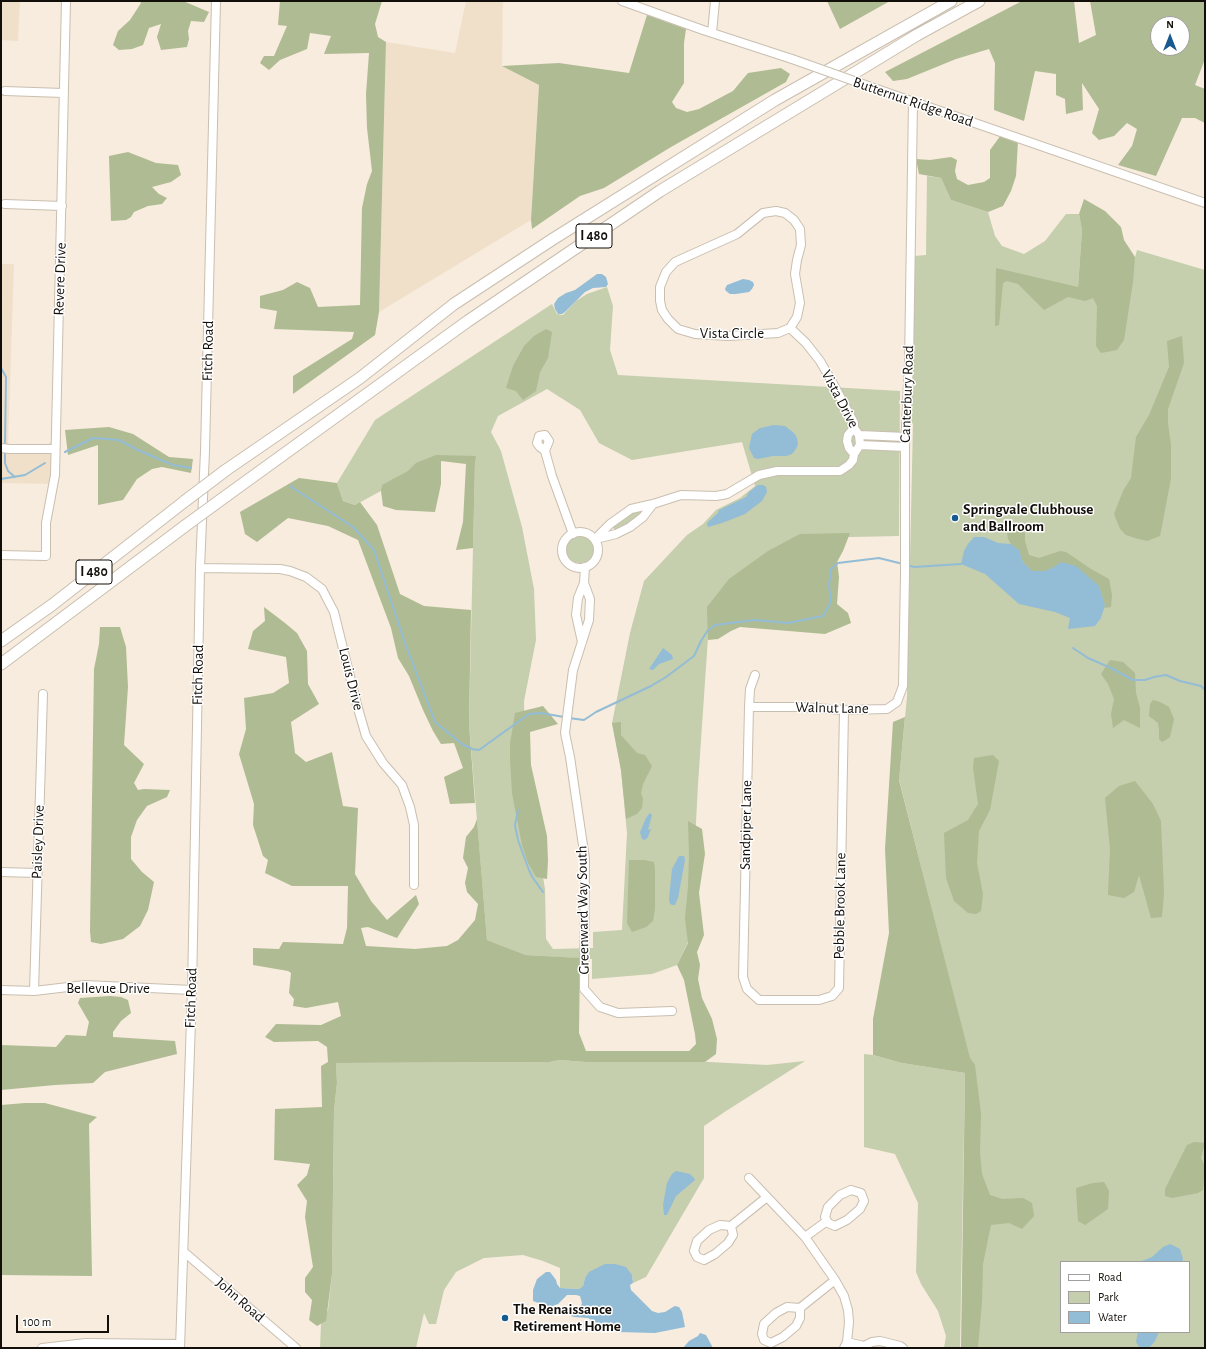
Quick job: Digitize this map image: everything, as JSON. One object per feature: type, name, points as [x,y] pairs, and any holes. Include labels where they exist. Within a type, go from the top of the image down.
[{"type":"highway","name":"I 480","points":[[1,641],[52,605],[226,470],[360,378],[454,304],[553,239],[776,100],[951,1]]},
{"type":"highway","name":"I 480","points":[[1,664],[185,526],[468,321],[660,191],[917,35],[979,1]]},
{"type":"street","name":"Revere Drive","points":[[1,555],[46,556],[46,523],[54,475],[55,449],[66,1]]},
{"type":"street","name":"Fitch Road","points":[[180,1346],[192,990],[200,568],[205,451],[216,1]]},
{"type":"street","name":"Butternut Ridge Road","points":[[622,1],[1205,203]]},
{"type":"street","points":[[712,33],[715,1]]},
{"type":"street","points":[[5,91],[63,93]]},
{"type":"street","name":"Canterbury Road","points":[[903,686],[905,447],[909,363],[913,102]]},
{"type":"street","points":[[4,204],[62,206]]},
{"type":"street","name":"Vista Circle","points":[[776,211],[785,213],[794,220],[800,229],[801,245],[795,274],[800,303],[797,316],[790,328],[778,333],[728,336],[695,334],[678,329],[668,319],[662,310],[660,287],[666,272],[675,262],[737,234],[763,213],[776,211]]},
{"type":"street","name":"Vista Drive","points":[[790,328],[806,343],[820,361],[846,407],[857,432],[906,437]]},
{"type":"street","points":[[595,540],[610,524],[631,509],[681,495],[716,496],[727,494],[759,475],[777,471],[840,471],[849,465],[853,460],[854,454],[860,445],[857,432],[848,435],[847,441],[849,448],[854,454]]},
{"type":"street","points":[[860,445],[905,447]]},
{"type":"street","points":[[3,449],[55,449]]},
{"type":"street","points":[[546,450],[557,491],[573,534]]},
{"type":"street","points":[[595,540],[616,534],[630,527],[643,517],[653,504]]},
{"type":"street","points":[[579,532],[591,535],[595,540],[598,545],[597,556],[594,561],[585,567],[573,567],[568,564],[563,553],[564,542],[568,537],[579,532]]},
{"type":"street","name":"Greenward Way South","points":[[582,643],[576,615],[578,598],[584,583],[585,567]]},
{"type":"street","name":"Louis Drive","points":[[200,568],[280,569],[290,571],[306,578],[322,589],[334,612],[366,736],[383,763],[402,785],[410,807],[414,825],[414,885]]},
{"type":"street","name":"Greenward Way South","points":[[584,583],[590,599],[589,620],[573,670],[565,733],[585,859],[584,989],[600,1007],[618,1013],[672,1011]]},
{"type":"street","name":"Sandpiper Lane","points":[[743,977],[749,707],[750,689],[755,675]]},
{"type":"street","name":"Walnut Lane","points":[[749,707],[800,707],[844,710],[887,709],[897,702],[903,686]]},
{"type":"street","name":"Paisley Drive","points":[[34,991],[43,694]]},
{"type":"street","name":"Pebble Brook Lane","points":[[743,977],[747,989],[759,1000],[819,1000],[832,996],[838,988],[844,710]]},
{"type":"street","points":[[1,872],[37,873]]},
{"type":"street","name":"Bellevue Drive","points":[[1,990],[34,991],[85,985],[192,990]]},
{"type":"street","points":[[749,1178],[805,1237],[835,1280],[844,1296],[848,1310],[845,1345],[864,1347],[872,1342],[880,1341],[903,1348]]},
{"type":"street","points":[[851,1190],[861,1193],[864,1201],[860,1209],[846,1220],[835,1226],[827,1221],[825,1217],[828,1207],[840,1195],[851,1190]]},
{"type":"street","points":[[731,1226],[733,1235],[728,1243],[715,1254],[704,1260],[697,1257],[694,1251],[697,1241],[709,1230],[720,1225],[731,1226],[767,1197]]},
{"type":"street","points":[[805,1237],[827,1221]]},
{"type":"street","name":"John Road","points":[[184,1252],[296,1348]]},
{"type":"street","points":[[800,1308],[800,1318],[796,1326],[783,1337],[771,1343],[764,1340],[762,1334],[764,1324],[776,1312],[787,1307],[800,1308],[835,1280]]},
{"type":"street","points":[[42,1348],[86,1342],[180,1346]]},
{"type":"shaded area","points":[[1,1],[20,1],[18,41],[1,40]]},
{"type":"shaded area","points":[[466,1],[503,1],[502,66],[539,85],[531,220],[379,312],[386,42],[455,53]]},
{"type":"shaded area","points":[[1,264],[14,264],[8,446],[47,445],[52,441],[50,484],[1,483]]},
{"type":"green space","points":[[139,1],[183,1],[209,12],[204,22],[191,21],[188,31],[189,39],[187,47],[161,50],[157,37],[161,24],[149,28],[143,45],[132,49],[119,50],[113,45],[118,31],[130,20],[141,3]]},
{"type":"green space","points":[[280,1],[382,1],[375,24],[378,37],[386,42],[379,312],[375,335],[293,394],[293,376],[352,339],[354,332],[274,329],[277,311],[260,308],[260,296],[283,290],[297,282],[310,288],[318,307],[360,305],[362,208],[367,184],[372,171],[367,128],[366,94],[369,53],[324,54],[331,36],[310,33],[307,49],[280,60],[269,70],[260,63],[264,56],[274,56],[287,26],[278,25]]},
{"type":"green space","points":[[827,1],[890,1],[840,29]]},
{"type":"green space","points":[[1022,1],[1074,1],[1079,43],[1096,35],[1090,1],[1205,1],[1205,59],[1195,85],[1205,89],[1205,123],[1195,118],[1182,118],[1156,176],[1118,165],[1132,146],[1137,129],[1127,123],[1114,136],[1099,140],[1092,133],[1099,109],[1082,83],[1083,110],[1066,114],[1065,99],[1056,95],[1056,74],[1035,71],[1024,121],[994,110],[995,63],[989,49],[956,59],[907,79],[893,81],[885,72]]},
{"type":"green space","points":[[647,15],[686,29],[684,43],[684,83],[672,102],[676,108],[687,112],[699,109],[733,91],[748,73],[781,68],[790,74],[786,82],[671,147],[604,188],[580,196],[532,229],[531,220],[539,85],[502,66],[559,63],[629,73]]},
{"type":"green space","points":[[1001,135],[1018,141],[1016,176],[1011,191],[1003,206],[988,212],[951,200],[941,178],[919,174],[916,159],[930,160],[951,157],[957,160],[955,171],[957,179],[968,185],[984,182],[990,178],[990,150]]},
{"type":"green space","points":[[128,152],[156,163],[178,165],[181,175],[171,182],[152,187],[159,194],[167,198],[162,204],[148,206],[134,212],[131,217],[126,220],[111,221],[109,156]]},
{"type":"green space","points":[[927,176],[941,178],[951,200],[988,212],[995,236],[1002,246],[1024,254],[1045,241],[1066,214],[1079,214],[1082,230],[1078,287],[1124,298],[1137,250],[1205,270],[1205,1348],[967,1348],[971,1064],[899,779],[907,697],[913,424],[910,420],[914,256],[926,255]]},
{"type":"green space","points":[[1084,199],[1105,211],[1121,227],[1124,240],[1135,257],[1133,282],[1124,340],[1117,350],[1101,353],[1096,346],[1097,306],[1093,298],[1085,301],[1068,297],[1044,310],[1018,284],[1007,281],[1003,283],[999,325],[995,326],[996,268],[1078,287],[1082,230],[1079,214]]},
{"type":"green space","points":[[607,287],[613,306],[610,350],[618,375],[900,391],[899,536],[804,538],[710,608],[698,784],[690,938],[677,965],[652,974],[592,979],[592,959],[526,955],[487,940],[469,724],[475,459],[440,459],[355,505],[343,501],[337,483],[375,420],[552,304],[557,314],[563,315],[576,301],[587,294]],"holes":[[[547,389],[580,410],[599,443],[632,460],[742,442],[755,486],[740,498],[716,510],[703,524],[687,535],[644,581],[630,633],[612,723],[621,770],[627,833],[622,930],[593,932],[593,948],[553,949],[546,939],[545,889],[533,818],[525,752],[524,701],[536,640],[534,589],[522,527],[501,451],[491,432],[498,416]]]},
{"type":"green space","points":[[546,329],[552,332],[548,358],[540,372],[536,391],[523,400],[516,391],[506,388],[513,366],[524,346],[534,336]]},
{"type":"green space","points":[[1182,336],[1184,363],[1168,409],[1171,445],[1171,478],[1160,536],[1147,541],[1126,535],[1120,529],[1114,514],[1123,491],[1131,478],[1136,437],[1149,415],[1169,367],[1167,341]]},
{"type":"green space","points":[[109,427],[133,434],[169,457],[193,459],[191,473],[162,467],[152,469],[137,479],[123,500],[98,505],[98,445],[68,455],[65,430]]},
{"type":"green space","points":[[436,455],[476,456],[473,548],[456,550],[463,522],[466,464],[441,461],[441,484],[435,512],[396,510],[383,506],[381,491],[382,485],[408,471],[416,463]]},
{"type":"green space","points":[[299,478],[337,483],[343,501],[355,505],[360,502],[377,525],[400,594],[424,606],[471,610],[469,724],[475,803],[450,804],[444,777],[463,768],[454,743],[441,744],[433,731],[409,676],[398,658],[391,628],[358,540],[328,526],[288,518],[257,542],[245,534],[240,512]]},
{"type":"green space","points":[[645,508],[644,513],[617,531],[613,528],[612,526],[631,512]]},
{"type":"green space","points":[[1016,529],[1025,533],[1025,541],[1029,555],[1039,558],[1060,551],[1066,552],[1109,579],[1112,595],[1111,607],[1104,608],[1105,605],[1099,586],[1091,579],[1061,562],[1045,571],[1032,571],[1023,562],[1019,550],[1011,544],[1008,539],[1007,532]]},
{"type":"green space","points":[[850,533],[837,562],[839,577],[837,604],[848,613],[851,623],[825,634],[740,627],[718,639],[708,640],[707,607],[729,579],[768,551],[800,534]]},
{"type":"green space","points":[[580,535],[590,539],[594,549],[590,559],[580,563],[570,559],[566,549],[570,539]]},
{"type":"green space","points":[[264,607],[297,633],[307,651],[308,684],[319,704],[291,722],[295,753],[306,762],[332,752],[343,806],[358,808],[355,874],[371,901],[387,920],[416,895],[419,904],[397,938],[368,927],[361,928],[366,946],[415,949],[447,946],[458,940],[475,920],[478,904],[467,892],[465,883],[468,868],[463,858],[466,837],[474,827],[477,819],[487,940],[526,955],[580,958],[579,1033],[586,1051],[689,1051],[696,1044],[695,1034],[684,980],[677,965],[688,943],[685,918],[689,856],[688,821],[702,829],[705,854],[699,893],[704,935],[697,952],[700,965],[698,979],[702,998],[712,1019],[717,1039],[716,1054],[705,1062],[586,1062],[559,1060],[550,1062],[336,1063],[337,1083],[334,1111],[332,1274],[326,1321],[317,1326],[309,1320],[312,1300],[305,1292],[305,1278],[313,1267],[305,1217],[307,1201],[297,1185],[307,1175],[310,1164],[274,1160],[275,1109],[322,1107],[321,1066],[328,1062],[327,1047],[318,1041],[274,1042],[265,1037],[276,1024],[321,1025],[341,1016],[338,1002],[306,1008],[293,1006],[294,999],[289,993],[291,973],[288,971],[253,965],[253,948],[279,949],[283,942],[343,944],[347,928],[348,886],[292,886],[265,873],[268,860],[263,856],[253,825],[254,804],[239,754],[246,729],[244,698],[273,693],[289,683],[286,657],[248,649],[253,631],[265,621]]},
{"type":"green space","points":[[100,627],[120,627],[126,647],[128,687],[124,745],[144,764],[134,783],[138,790],[170,790],[167,797],[147,806],[137,820],[131,837],[131,859],[142,872],[154,882],[148,910],[140,926],[123,939],[101,944],[91,942],[90,931],[94,669],[99,644]]},
{"type":"green space","points":[[1110,660],[1123,662],[1135,673],[1136,693],[1140,708],[1140,728],[1124,720],[1113,728],[1111,714],[1114,699],[1108,684],[1101,674]]},
{"type":"green space","points":[[1153,700],[1169,707],[1174,719],[1170,737],[1162,742],[1159,739],[1158,723],[1149,716],[1150,704]]},
{"type":"green space","points":[[543,706],[558,724],[530,732],[531,765],[547,836],[547,879],[536,877],[528,863],[522,845],[512,793],[510,760],[510,744],[515,713]]},
{"type":"green space","points":[[905,717],[899,780],[970,1058],[975,1065],[981,1114],[980,1153],[982,1174],[990,1195],[1002,1199],[1023,1198],[1032,1203],[1034,1216],[1022,1229],[1009,1223],[991,1225],[983,1264],[982,1301],[978,1348],[961,1348],[965,1073],[902,1063],[873,1055],[873,1019],[889,933],[885,849],[893,722]]},
{"type":"green space","points":[[621,722],[621,735],[637,753],[645,755],[652,766],[643,784],[641,793],[643,799],[642,808],[637,814],[626,819],[621,770],[612,723]]},
{"type":"green space","points":[[993,755],[999,761],[990,810],[979,831],[977,863],[983,894],[981,911],[976,914],[968,913],[954,901],[946,878],[944,833],[968,820],[978,804],[973,768],[974,758]]},
{"type":"green space","points":[[1135,781],[1153,804],[1161,821],[1164,893],[1162,917],[1151,918],[1139,875],[1134,892],[1124,898],[1108,895],[1110,849],[1105,798],[1119,786]]},
{"type":"green space","points":[[629,860],[654,862],[655,869],[655,909],[653,921],[646,927],[632,932],[627,923]]},
{"type":"green space","points":[[110,996],[121,997],[128,1000],[131,1013],[121,1021],[113,1032],[113,1037],[175,1041],[177,1054],[105,1072],[93,1083],[1,1090],[1,1045],[56,1047],[66,1035],[86,1036],[89,1022],[78,1003],[80,998]]},
{"type":"green space","points":[[864,1054],[902,1063],[965,1073],[960,1348],[944,1348],[946,1336],[938,1311],[921,1284],[916,1272],[918,1203],[895,1154],[864,1147]]},
{"type":"green space","points":[[559,1060],[586,1062],[690,1061],[767,1065],[805,1061],[704,1126],[704,1178],[646,1277],[633,1283],[632,1275],[585,1278],[583,1286],[579,1289],[560,1288],[560,1268],[543,1261],[523,1255],[484,1258],[456,1272],[444,1290],[436,1324],[429,1324],[424,1313],[416,1348],[320,1348],[321,1324],[328,1310],[332,1274],[334,1111],[337,1083],[336,1063],[550,1062]]},
{"type":"green space","points":[[45,1103],[97,1117],[89,1124],[92,1276],[1,1275],[1,1105]]},
{"type":"green space","points":[[1194,1142],[1205,1143],[1201,1158],[1205,1166],[1203,1190],[1198,1193],[1172,1198],[1165,1196],[1165,1189],[1187,1145]]},
{"type":"green space","points":[[1104,1182],[1109,1191],[1108,1209],[1085,1225],[1078,1221],[1076,1188],[1093,1183]]},
{"type":"water","points":[[597,274],[602,274],[606,277],[608,284],[606,287],[593,288],[585,292],[565,312],[558,314],[554,304],[558,298],[575,290]]},
{"type":"water","points":[[743,279],[753,282],[754,285],[749,292],[730,294],[726,291],[725,289],[727,285]]},
{"type":"water","points":[[774,425],[785,426],[794,433],[798,444],[796,449],[792,454],[786,456],[773,456],[758,459],[754,458],[749,448],[752,434],[760,428]]},
{"type":"water","points":[[758,485],[763,485],[766,487],[767,492],[762,501],[745,514],[708,527],[708,522],[718,513],[719,510],[746,497],[749,492]]},
{"type":"water","points":[[974,537],[984,537],[998,543],[1011,544],[1019,550],[1023,562],[1032,571],[1045,571],[1061,562],[1076,566],[1099,586],[1105,605],[1101,618],[1095,626],[1068,629],[1070,618],[1055,612],[1019,604],[985,574],[961,564],[964,551]]},
{"type":"water","points":[[663,648],[672,655],[673,659],[659,664],[653,670],[649,669]]},
{"type":"water","points":[[650,813],[652,815],[648,830],[651,829],[645,840],[642,839],[640,832],[646,818]]},
{"type":"water","points":[[679,856],[684,856],[685,860],[678,898],[675,905],[673,905],[670,904],[669,899],[672,869]]},
{"type":"water","points":[[676,1171],[690,1174],[695,1180],[676,1196],[667,1215],[664,1215],[663,1205],[667,1183],[672,1174]]},
{"type":"water","points":[[1170,1244],[1180,1249],[1182,1261],[1142,1261],[1152,1257],[1163,1247]]},
{"type":"water","points":[[605,1264],[615,1264],[626,1267],[632,1275],[633,1283],[630,1285],[631,1290],[652,1311],[658,1313],[665,1312],[675,1306],[679,1307],[682,1312],[685,1327],[655,1333],[611,1331],[588,1318],[571,1316],[570,1313],[580,1308],[582,1303],[580,1296],[567,1295],[558,1304],[550,1307],[533,1301],[533,1290],[537,1279],[546,1272],[550,1272],[560,1288],[579,1289],[583,1286],[585,1278],[589,1272]]},
{"type":"water","points":[[700,1333],[706,1335],[713,1348],[683,1348],[689,1341],[698,1336]]},
{"type":"water","points":[[1138,1333],[1159,1333],[1155,1341],[1149,1348],[1140,1348],[1136,1342]]},
{"type":"waterway","points":[[1,368],[6,377],[5,445]]},
{"type":"waterway","points":[[65,452],[93,438],[119,440],[173,465],[191,468]]},
{"type":"waterway","points":[[5,450],[5,463],[8,471],[15,477]]},
{"type":"waterway","points":[[1,479],[25,475],[45,463]]},
{"type":"waterway","points":[[290,486],[353,527],[374,550],[405,643],[435,722],[462,744],[472,749],[479,750],[529,714],[541,713],[564,717]]},
{"type":"waterway","points":[[569,718],[584,720],[596,712],[651,686],[666,677],[694,656],[708,630],[715,625],[755,620],[788,623],[823,616],[831,602],[829,586],[831,569],[838,563],[879,558],[903,564]]},
{"type":"waterway","points":[[907,565],[914,567],[961,564]]},
{"type":"waterway","points":[[1073,648],[1088,658],[1133,680],[1145,680],[1166,675],[1180,681],[1201,686],[1205,690]]},
{"type":"waterway","points":[[518,810],[515,825],[518,840],[529,870],[543,892]]},
{"type":"place","name":"Springvale Clubhouse and Ballroom","points":[[955,518]]},
{"type":"place","name":"The Renaissance Retirement Home","points":[[505,1318]]}]
